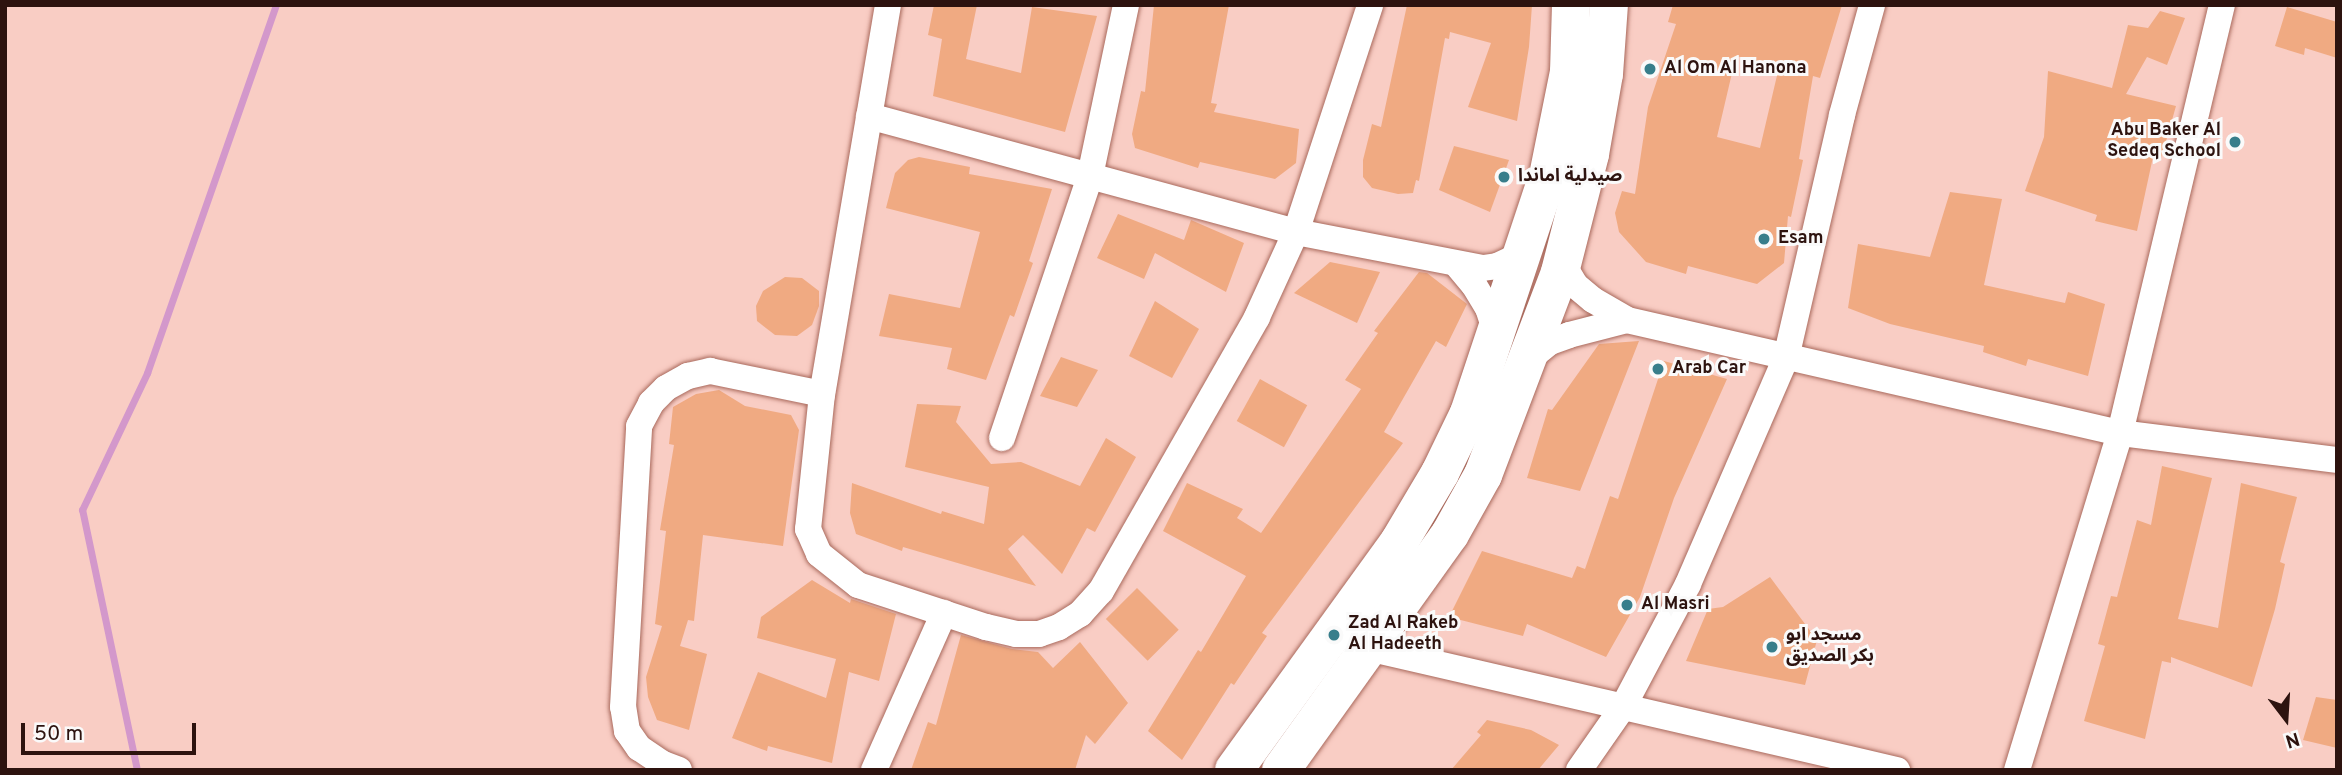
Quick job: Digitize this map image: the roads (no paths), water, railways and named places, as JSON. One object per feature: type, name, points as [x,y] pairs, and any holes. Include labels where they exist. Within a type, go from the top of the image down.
[{"type":"main road","points":[[1234,770],[1399,542],[1440,473],[1469,413],[1548,176],[1569,72],[1571,5]]},
{"type":"main road","points":[[1281,770],[1450,534],[1476,487],[1528,359],[1562,263],[1593,140],[1604,74],[1609,5]]},
{"type":"street","points":[[888,5],[822,394],[808,529],[819,554],[858,585],[1016,634],[1039,634],[1059,627],[1080,614],[1101,592],[1257,317],[1296,232],[1370,5]]},
{"type":"street","points":[[1002,438],[1090,176],[1126,5]]},
{"type":"street","points":[[1579,770],[1623,707],[1688,584],[1786,358],[1842,116],[1872,5]]},
{"type":"street","points":[[2017,770],[2120,433],[2222,5]]},
{"type":"street","points":[[869,116],[1296,232],[1483,268],[1497,266],[1522,254]]},
{"type":"street","points":[[1562,263],[1575,285],[1593,300],[1628,320],[2120,433],[2337,460]]},
{"type":"street","points":[[1457,265],[1481,297],[1496,332]]},
{"type":"street","points":[[1528,359],[1550,342],[1628,320]]},
{"type":"street","points":[[679,770],[663,764],[639,748],[627,731],[623,707],[639,426],[651,404],[666,388],[688,376],[710,371],[822,394]]},
{"type":"street","points":[[874,770],[944,613]]},
{"type":"street","points":[[1335,630],[1368,648],[1897,770]]},
{"type":"waterway","points":[[137,770],[82,510],[147,373],[276,5]]},
{"type":"place","name":"Al Om Al Hanona","points":[[1650,69]]},
{"type":"place","name":"Abu Baker Al Sedeq School","points":[[2235,142]]},
{"type":"place","name":"صيدلية اماندا","points":[[1504,177]]},
{"type":"place","name":"Esam","points":[[1764,239]]},
{"type":"place","name":"Arab Car","points":[[1658,369]]},
{"type":"place","name":"Al Masri","points":[[1627,605]]},
{"type":"place","name":"Zad Al Rakeb Al Hadeeth","points":[[1334,635]]},
{"type":"place","name":"مسجد ابو بكر الصديق","points":[[1772,647]]}]
